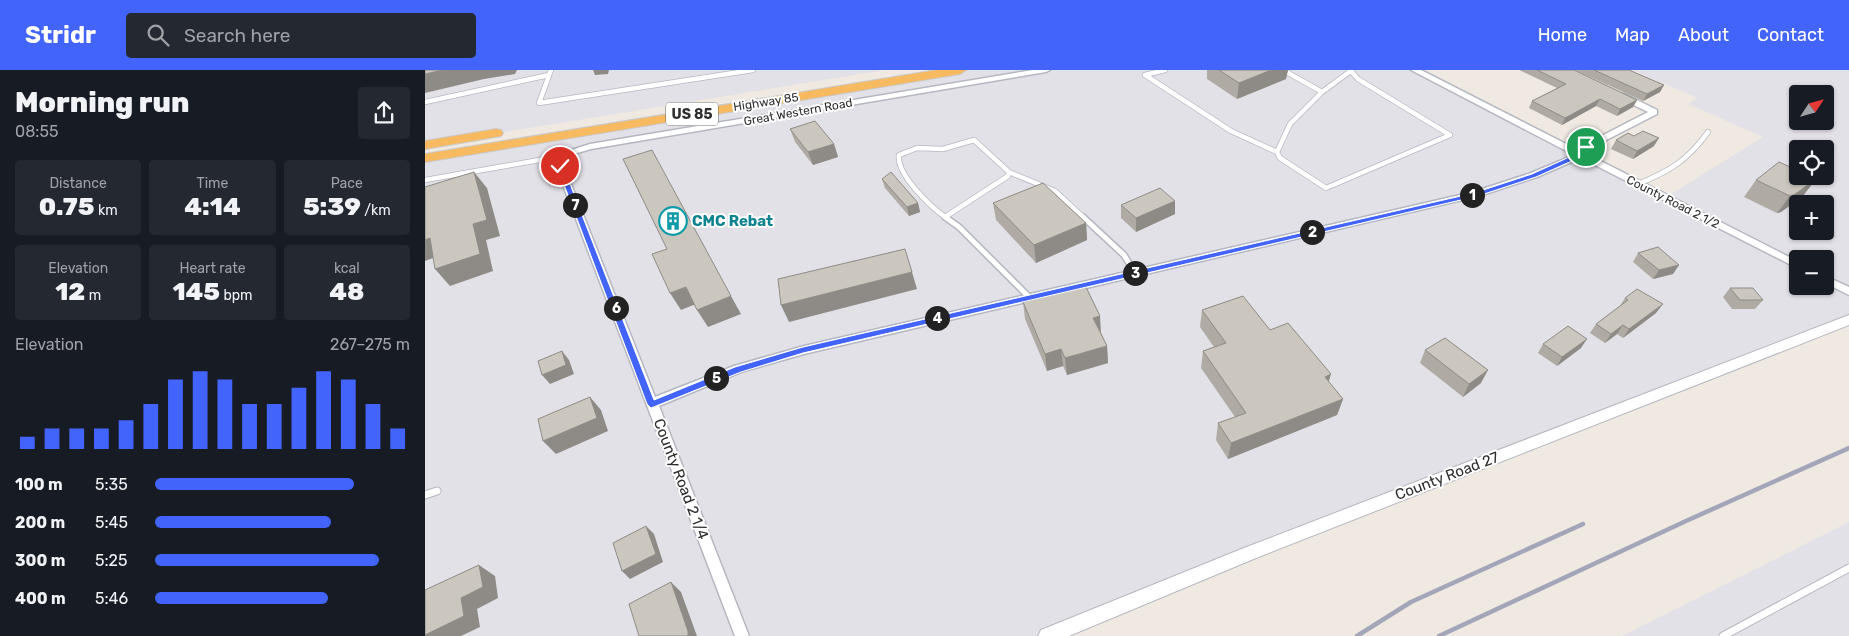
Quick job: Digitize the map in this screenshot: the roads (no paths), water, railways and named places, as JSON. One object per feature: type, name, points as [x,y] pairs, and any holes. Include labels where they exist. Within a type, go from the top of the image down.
[{"type":"highway","name":"Highway 85","points":[[425,145],[885,70]]},
{"type":"highway","name":"Highway 85","points":[[425,158],[960,70]]},
{"type":"street","name":"Great Western Road","points":[[551,158],[590,148],[737,124],[785,113],[1046,70]]},
{"type":"street","name":"County Road 2 1/2","points":[[1415,70],[1579,152],[1789,261]]},
{"type":"street","points":[[651,404],[738,369],[803,350],[1476,194],[1534,175],[1654,112],[1609,90]]},
{"type":"street","name":"County Road 2 1/4","points":[[551,158],[560,166],[742,636]]},
{"type":"street","points":[[1834,284],[1849,291]]},
{"type":"street","name":"County Road 27","points":[[1047,636],[1250,553],[1849,320]]},
{"type":"lane","points":[[550,72],[539,103],[753,70]]},
{"type":"lane","points":[[1165,70],[1145,75],[1231,131],[1277,152]]},
{"type":"lane","points":[[1283,70],[1322,92]]},
{"type":"lane","points":[[1351,70],[1357,80],[1450,135],[1326,188],[1279,158],[1277,152],[1291,124],[1322,92],[1351,70]]},
{"type":"lane","points":[[425,102],[550,72]]},
{"type":"lane","points":[[1638,184],[1672,170],[1695,151],[1708,132]]},
{"type":"lane","points":[[1029,297],[959,227],[937,211],[903,174],[897,160],[899,155],[917,148],[943,149],[974,140],[1009,172],[1055,191],[1124,255],[1135,273]]},
{"type":"lane","points":[[425,180],[551,158]]},
{"type":"lane","points":[[945,217],[973,197],[1001,182],[1008,176],[1009,172]]},
{"type":"lane","points":[[425,495],[437,491]]},
{"type":"lane","points":[[1723,636],[1849,568]]},
{"type":"railway","points":[[1439,636],[1686,521],[1849,448]]},
{"type":"railway","points":[[1357,636],[1411,602],[1583,524]]},
{"type":"place","name":"CMC Rebat","points":[[673,221]]}]
